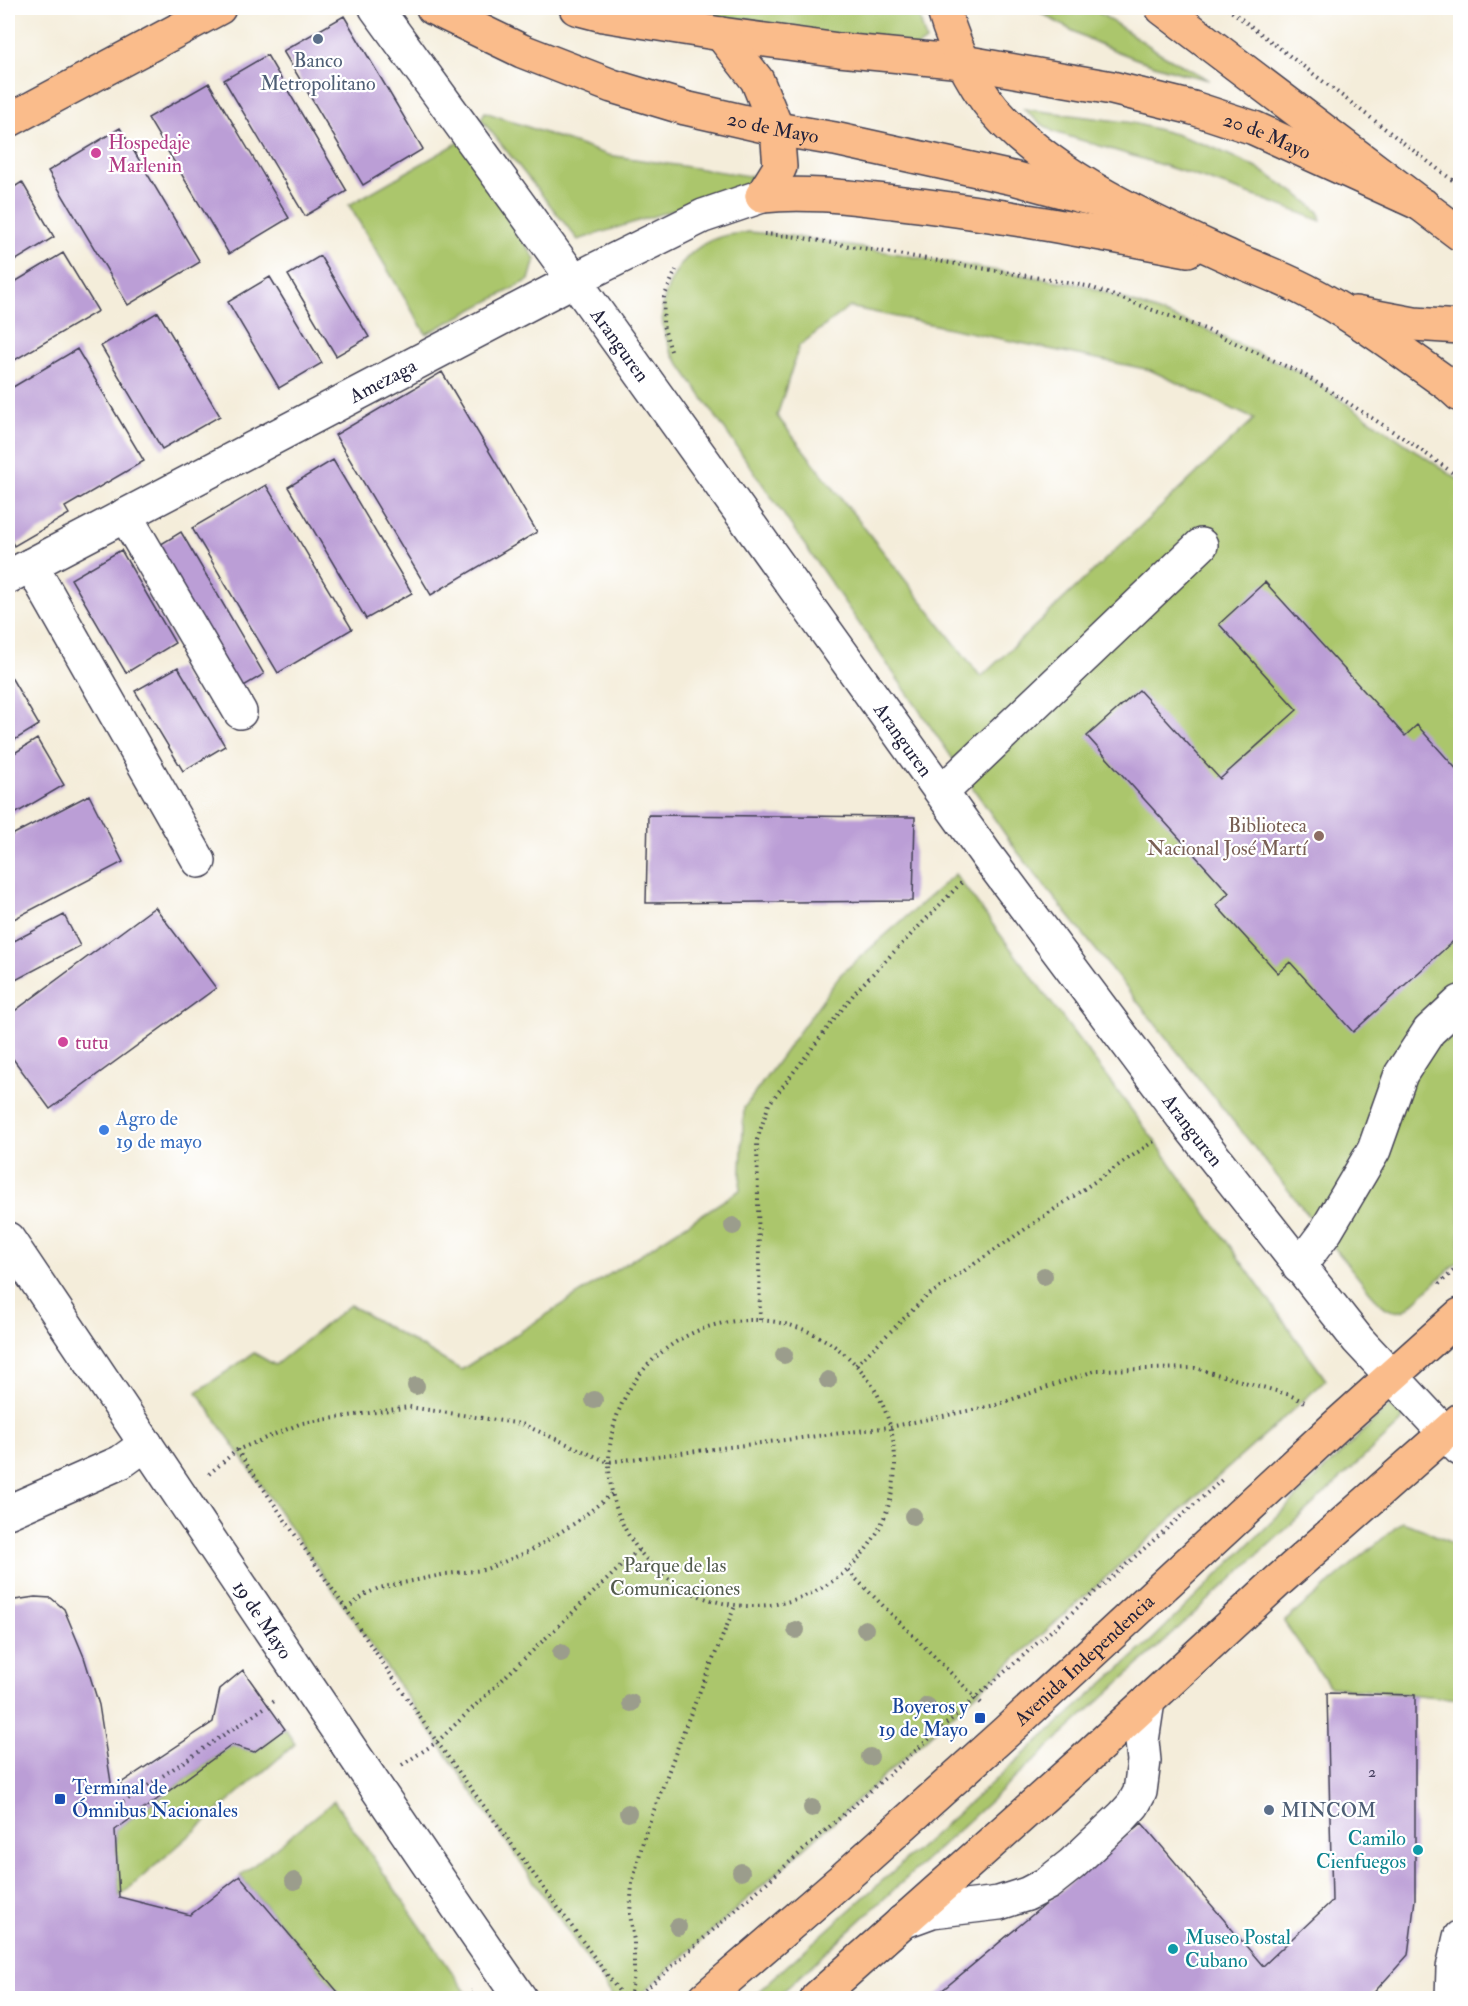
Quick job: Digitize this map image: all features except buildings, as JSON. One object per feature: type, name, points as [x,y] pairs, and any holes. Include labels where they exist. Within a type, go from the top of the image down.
[{"type":"main road","points":[[8,121],[219,8]]},
{"type":"main road","name":"20 de Mayo","points":[[433,8],[522,51],[612,86],[685,108],[1017,178],[1126,208]]},
{"type":"main road","name":"20 de Mayo","points":[[576,8],[603,15],[721,34],[839,50],[963,62],[1112,88],[1192,108],[1254,128],[1423,205]]},
{"type":"main road","name":"20 de Mayo","points":[[943,8],[952,38],[963,62],[999,115],[1020,136],[1050,159],[1126,208],[1237,260],[1276,275],[1342,309],[1461,395]]},
{"type":"main road","name":"20 de Mayo","points":[[1162,8],[1461,234]]},
{"type":"main road","points":[[721,34],[757,80],[777,129],[780,167],[762,196]]},
{"type":"main road","points":[[762,196],[802,194],[924,206],[1108,235],[1237,260]]},
{"type":"main road","points":[[1342,309],[1384,320],[1461,327]]},
{"type":"main road","name":"Avenida Independencia","points":[[705,1998],[845,1877],[1007,1731],[1328,1434],[1461,1315]]},
{"type":"main road","points":[[817,1998],[1278,1581],[1455,1435]]},
{"type":"street","name":"Aranguren","points":[[376,8],[987,856],[1187,1123],[1358,1340],[1455,1435]]},
{"type":"street","name":"Amezaga","points":[[19,571],[574,280],[704,216],[762,196]]},
{"type":"street","points":[[125,515],[240,712]]},
{"type":"street","points":[[942,792],[1201,545]]},
{"type":"street","points":[[19,571],[199,861]]},
{"type":"street","points":[[1299,1267],[1326,1231],[1374,1150],[1401,1074],[1429,1031],[1461,1002]]},
{"type":"street","name":"19 de Mayo","points":[[8,1239],[520,1998]]},
{"type":"street","points":[[8,1512],[121,1462],[146,1444]]},
{"type":"street","points":[[902,1922],[932,1911],[999,1903],[1028,1894],[1048,1883],[1072,1864],[1124,1816],[1140,1792],[1144,1761],[1142,1741],[1148,1701]]},
{"type":"street","points":[[1452,1998],[1453,1968],[1461,1937]]},
{"type":"path","points":[[1227,8],[1461,186]]},
{"type":"path","points":[[760,233],[791,236],[1087,286],[1205,329],[1303,374],[1461,478]]},
{"type":"path","points":[[671,352],[663,326],[664,297],[675,272],[681,265]]},
{"type":"path","points":[[760,1320],[757,1140],[768,1104],[857,990],[987,856]]},
{"type":"path","points":[[856,1365],[926,1297],[1154,1140],[1187,1123]]},
{"type":"path","points":[[1435,1288],[1461,1265]]},
{"type":"path","points":[[760,1320],[802,1329],[822,1338],[856,1365],[877,1394],[890,1427],[895,1449],[895,1472],[886,1516],[876,1536],[848,1571],[828,1585],[799,1599],[759,1607],[735,1606],[698,1596],[681,1588],[665,1578],[638,1550],[622,1523],[612,1494],[608,1462],[613,1424],[620,1406],[628,1389],[653,1359],[667,1347],[700,1329],[729,1322],[760,1320]]},
{"type":"path","points":[[181,1498],[237,1450],[302,1424],[409,1407],[522,1424],[608,1462],[890,1427],[996,1405],[1097,1371],[1195,1368],[1287,1394],[1309,1405],[1301,1412]]},
{"type":"path","points":[[237,1450],[437,1742],[624,1998]]},
{"type":"path","points":[[636,1998],[1224,1478]]},
{"type":"path","points":[[346,1609],[366,1594],[379,1588],[446,1574],[484,1570],[530,1551],[575,1523],[612,1494]]},
{"type":"path","points":[[373,1783],[437,1742],[638,1550]]},
{"type":"path","points":[[848,1571],[1007,1731]]},
{"type":"path","points":[[630,1998],[634,1975],[634,1941],[630,1914],[632,1884],[642,1844],[686,1725],[735,1606]]},
{"type":"path","points":[[113,1809],[279,1698]]},
{"type":"path","points":[[462,1998],[477,1987]]},
{"type":"green space","points":[[648,8],[917,8],[926,41],[916,48]]},
{"type":"green space","points":[[1034,8],[1092,8],[1160,53],[1209,80],[1163,68],[1118,52],[1054,21]]},
{"type":"green space","points":[[1024,109],[1133,123],[1175,134],[1214,148],[1259,169],[1300,196],[1319,212],[1321,221],[1222,185],[1054,132]]},
{"type":"green space","points":[[485,112],[608,155],[756,177],[753,185],[578,240],[481,119]]},
{"type":"green space","points":[[461,141],[535,259],[529,280],[426,334],[349,205]]},
{"type":"green space","points":[[749,232],[791,236],[1087,286],[1205,329],[1303,374],[1460,481],[1460,1260],[1405,1310],[1389,1310],[1369,1291],[1016,850],[671,352],[662,312],[669,285],[675,273],[684,261],[705,244],[721,237]],"holes":[[[849,307],[1150,370],[1254,419],[981,677],[777,416],[799,346]]]},
{"type":"green space","name":"Parque de las Comunicaciones","points":[[955,874],[1154,1140],[1326,1380],[637,1998],[614,1998],[197,1392],[254,1353],[275,1365],[350,1305],[461,1370],[740,1190],[744,1108],[841,974]]},
{"type":"green space","points":[[1391,1406],[1398,1407],[1402,1414],[1399,1425],[776,1998],[751,1998],[1153,1639]]},
{"type":"green space","points":[[1402,1522],[1460,1547],[1460,1699],[1330,1687],[1284,1622]]},
{"type":"green space","points":[[285,1729],[295,1744],[119,1897],[115,1830],[232,1745],[254,1752]]},
{"type":"green space","points":[[334,1801],[470,1998],[343,1998],[240,1876]]},
{"type":"place","name":"Banco Metropolitano","points":[[318,39]]},
{"type":"place","name":"Hospedaje Marlenin","points":[[96,153]]},
{"type":"place","name":"Biblioteca Nacional José Martí","points":[[1319,836]]},
{"type":"place","name":"tutu","points":[[63,1042]]},
{"type":"place","name":"Agro de 19 de mayo","points":[[104,1130]]},
{"type":"place","name":"Boyeros y 19 de Mayo","points":[[980,1718]]},
{"type":"place","name":"Terminal de Ómnibus Nacionales","points":[[60,1799]]},
{"type":"place","name":"MINCOM","points":[[1269,1810]]},
{"type":"place","name":"Camilo Cienfuegos","points":[[1418,1850]]},
{"type":"place","name":"Museo Postal Cubano","points":[[1173,1949]]}]
